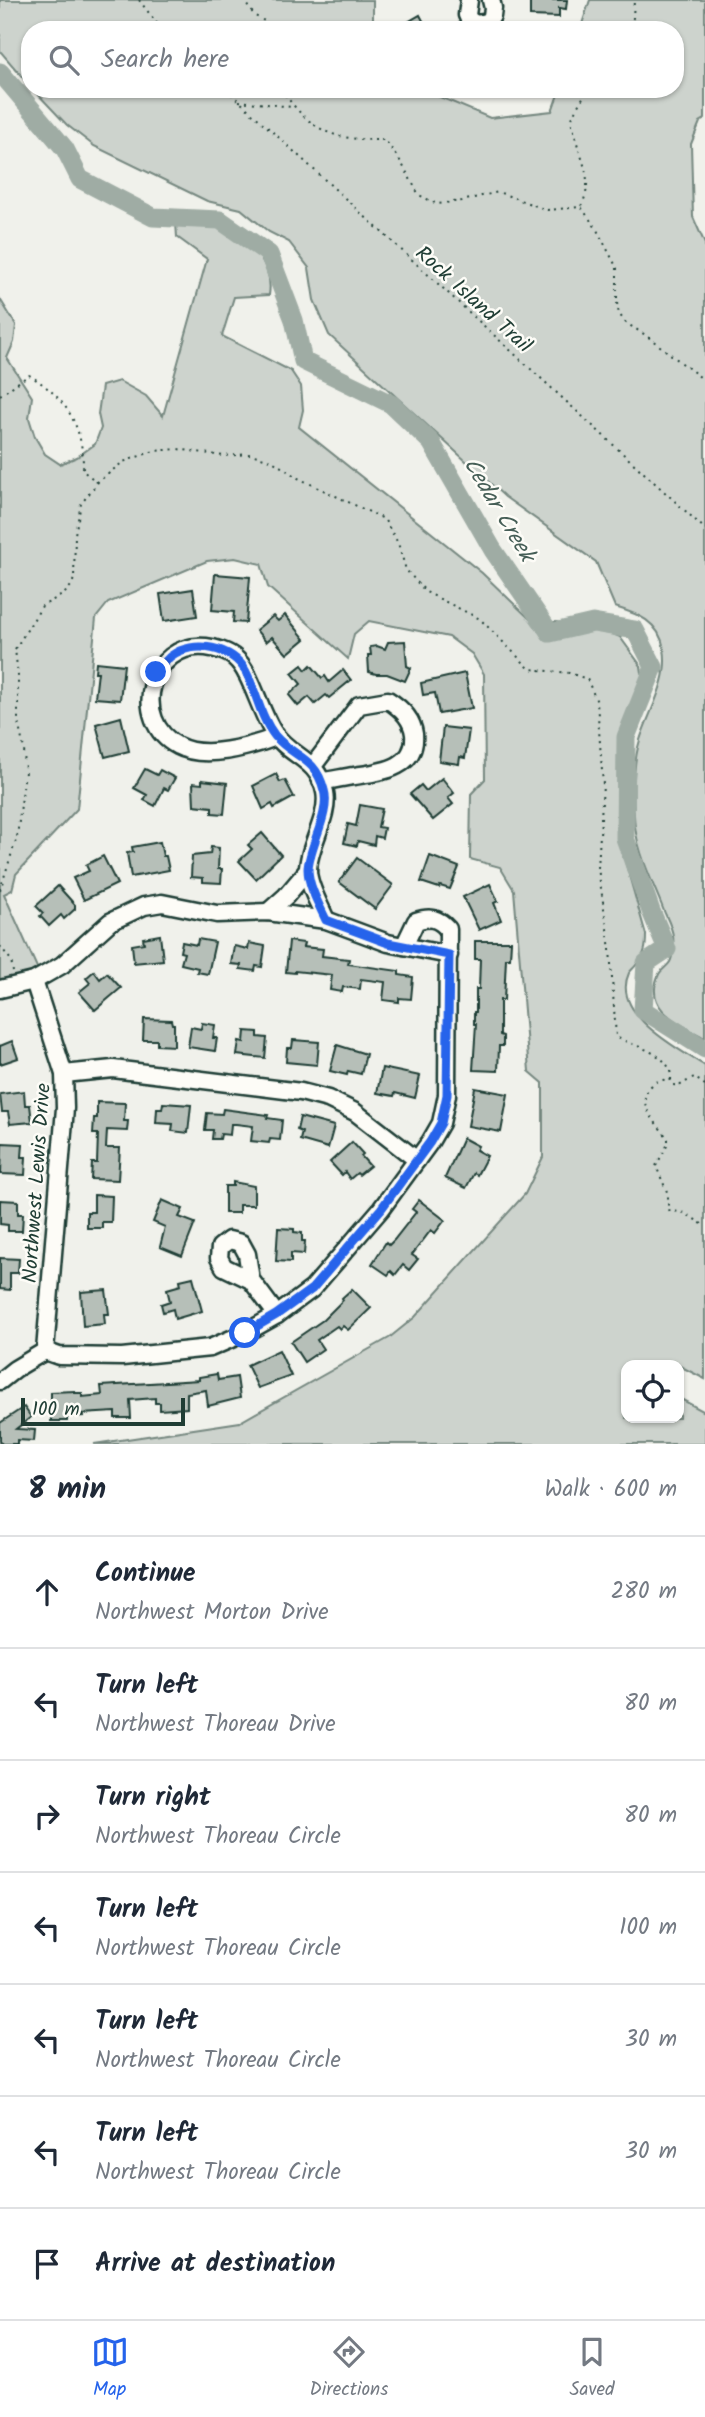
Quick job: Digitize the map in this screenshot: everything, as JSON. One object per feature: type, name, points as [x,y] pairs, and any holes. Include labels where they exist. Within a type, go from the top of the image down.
[{"type":"street","points":[[470,0],[467,15],[470,21]]},
{"type":"street","points":[[490,21],[492,16],[491,0]]},
{"type":"street","points":[[268,912],[308,870],[326,794],[317,773],[276,737],[264,717],[246,670],[234,657],[205,647],[189,648],[172,655],[156,672],[150,690],[150,710],[159,727],[178,747],[192,751],[229,750],[253,746],[276,737]]},
{"type":"street","points":[[388,700],[408,718],[413,728],[414,740],[412,752],[406,760],[386,771],[317,773],[359,705],[388,700]]},
{"type":"street","points":[[308,870],[326,920]]},
{"type":"street","points":[[0,989],[34,981],[62,965],[110,922],[144,906],[162,903],[217,914],[268,912],[326,920],[363,935],[449,955]]},
{"type":"street","points":[[0,1381],[45,1351],[59,1356],[122,1357],[210,1349],[276,1315],[312,1289],[381,1209],[441,1123],[447,1095],[449,929],[440,921],[428,917],[416,921],[404,946]]},
{"type":"street","name":"Northwest Lewis Drive","points":[[34,981],[64,1074],[65,1108],[45,1351]]},
{"type":"street","points":[[64,1074],[113,1069],[301,1092],[328,1099],[355,1112],[417,1160]]},
{"type":"street","points":[[251,1280],[276,1315]]},
{"type":"path","points":[[139,0],[155,21]]},
{"type":"path","points":[[243,0],[255,16],[264,21]]},
{"type":"path","points":[[632,21],[634,18],[634,0]]},
{"type":"path","name":"Rock Island Trail","points":[[235,98],[705,529]]},
{"type":"path","points":[[288,98],[315,125],[336,137],[385,140],[419,195],[437,204],[498,192],[547,210],[580,207]]},
{"type":"path","points":[[580,207],[589,182],[572,120],[583,98]]},
{"type":"path","points":[[238,101],[294,107]]},
{"type":"path","points":[[580,207],[596,228],[617,268],[619,314],[626,323],[705,381]]},
{"type":"path","points":[[0,395],[29,375],[44,384],[71,414],[80,435],[83,471],[98,482]]},
{"type":"path","points":[[0,890],[17,837],[25,772],[24,749],[18,722],[15,649],[42,606],[64,594],[74,579],[75,534],[81,504],[98,482],[123,462],[154,451],[178,449],[223,456],[251,454],[271,460],[298,478],[384,519],[398,543],[406,570],[426,592],[480,619],[530,669],[569,673],[587,679],[597,702],[603,785],[598,868],[602,909],[610,948],[616,1037],[662,1059],[669,1065],[673,1084],[679,1086],[694,1077],[705,1085]]},
{"type":"path","points":[[0,946],[11,960],[13,976]]},
{"type":"path","points":[[671,1080],[655,1082],[647,1090],[645,1099],[646,1110],[668,1139],[656,1166],[668,1194],[668,1210],[685,1213],[705,1226]]},
{"type":"shaded area","points":[[0,0],[373,0],[373,21],[21,21],[21,76],[0,51]]},
{"type":"shaded area","points":[[590,0],[705,0],[705,119],[700,122],[691,144],[693,217],[705,244],[705,1038],[675,1021],[660,1006],[656,997],[655,987],[659,974],[671,960],[673,936],[644,861],[635,827],[636,758],[664,672],[664,649],[657,632],[646,620],[615,607],[596,562],[505,497],[329,335],[314,300],[309,268],[289,242],[269,232],[241,209],[207,201],[94,146],[67,125],[42,98],[442,98],[490,118],[552,111],[557,98],[684,98],[684,21],[583,21]]},
{"type":"shaded area","points":[[176,223],[227,230],[248,243],[263,261],[269,295],[234,297],[222,336],[291,371],[301,386],[303,410],[299,427],[482,573],[533,622],[556,622],[601,629],[620,637],[641,666],[643,679],[622,734],[618,798],[619,840],[646,940],[643,955],[629,973],[626,988],[629,1002],[650,1028],[705,1066],[705,1379],[684,1368],[684,1360],[621,1360],[621,1423],[684,1423],[684,1401],[705,1412],[705,1444],[94,1444],[240,1422],[389,1338],[415,1317],[525,1194],[543,1157],[543,1083],[529,1071],[514,890],[500,867],[470,859],[471,794],[485,779],[484,674],[472,654],[449,637],[369,621],[354,634],[348,659],[268,587],[261,564],[235,558],[207,561],[108,603],[96,618],[77,809],[16,874],[12,890],[4,894],[39,972],[0,982],[0,299],[16,325],[14,342],[7,358],[32,397],[29,418],[35,437],[45,454],[60,464],[77,457],[95,444],[101,428],[98,414],[102,386],[119,381],[146,396],[163,416],[207,259],[177,237]]},
{"type":"building","points":[[530,0],[567,0],[566,9],[559,8],[559,17],[530,16]]},
{"type":"building","points":[[420,15],[423,21],[410,21]]},
{"type":"building","points":[[215,574],[250,577],[246,623],[233,622],[234,612],[212,610]]},
{"type":"building","points":[[193,589],[197,616],[164,621],[160,594]]},
{"type":"building","points":[[285,615],[305,639],[287,654],[272,637],[266,642],[256,630],[273,616],[278,621]]},
{"type":"building","points":[[405,641],[407,666],[411,668],[405,681],[387,674],[369,672],[370,647],[385,649],[388,642]]},
{"type":"building","points":[[96,662],[124,665],[120,700],[95,698],[98,672],[95,672]]},
{"type":"building","points":[[302,665],[306,670],[311,665],[329,682],[343,670],[351,680],[329,698],[326,695],[315,704],[309,697],[298,706],[289,695],[301,684],[292,673]]},
{"type":"building","points":[[465,673],[472,708],[439,714],[435,693],[423,695],[421,683]]},
{"type":"building","points":[[121,717],[129,751],[105,757],[96,724]]},
{"type":"building","points":[[443,727],[469,730],[465,758],[460,757],[459,764],[439,761]]},
{"type":"building","points":[[145,769],[157,775],[160,770],[175,778],[168,790],[164,788],[155,806],[144,800],[147,795],[134,788]]},
{"type":"building","points":[[276,774],[280,782],[285,780],[294,797],[274,808],[272,804],[263,809],[253,786]]},
{"type":"building","points":[[442,778],[454,793],[448,798],[453,804],[433,820],[410,794],[421,785],[426,791]]},
{"type":"building","points":[[202,780],[227,783],[224,814],[212,813],[212,807],[194,805],[193,783],[202,784]]},
{"type":"building","points":[[360,805],[382,809],[378,827],[384,828],[382,838],[375,836],[374,845],[358,841],[357,846],[344,843],[348,824],[356,826]]},
{"type":"building","points":[[262,833],[281,855],[256,879],[239,861],[252,849],[248,845]]},
{"type":"building","points":[[160,842],[169,870],[131,877],[127,853],[133,852],[132,847]]},
{"type":"building","points":[[211,847],[219,848],[218,869],[222,869],[221,883],[203,882],[203,878],[191,877],[192,856],[210,854]]},
{"type":"building","points":[[103,856],[117,884],[84,900],[73,878],[89,871],[86,865]]},
{"type":"building","points":[[430,856],[459,867],[450,889],[421,882]]},
{"type":"building","points":[[357,858],[393,885],[375,909],[339,882]]},
{"type":"building","points":[[490,884],[498,901],[494,903],[501,920],[479,930],[463,897]]},
{"type":"building","points":[[58,886],[75,905],[75,909],[64,919],[61,915],[49,926],[36,906]]},
{"type":"building","points":[[160,935],[163,960],[134,963],[132,945],[144,943],[143,938]]},
{"type":"building","points":[[198,939],[215,942],[208,974],[197,972],[198,968],[181,964],[184,953],[180,952],[182,942],[197,945]]},
{"type":"building","points":[[289,941],[304,943],[303,947],[323,949],[322,956],[349,959],[348,964],[399,971],[399,975],[413,977],[411,999],[399,998],[399,1002],[383,1000],[385,982],[361,979],[360,989],[343,987],[342,992],[330,990],[332,975],[286,972]]},
{"type":"building","points":[[475,941],[511,941],[510,958],[506,958],[504,1000],[500,1000],[500,1035],[503,1036],[503,1046],[499,1046],[498,1071],[473,1070],[476,1024],[474,1012],[476,989],[479,989],[480,959],[475,959]]},
{"type":"building","points":[[249,943],[265,946],[262,967],[256,966],[255,971],[240,969],[241,965],[231,964],[234,946],[248,949]]},
{"type":"building","points":[[94,971],[100,979],[107,973],[121,988],[95,1010],[79,992],[90,983],[86,978]]},
{"type":"building","points":[[144,1019],[171,1020],[174,1024],[174,1046],[157,1045],[157,1040],[143,1040]]},
{"type":"building","points":[[202,1023],[215,1025],[215,1051],[188,1047],[191,1027],[201,1029]]},
{"type":"building","points":[[245,1031],[258,1032],[258,1037],[267,1038],[265,1058],[237,1055],[239,1041],[244,1042]]},
{"type":"building","points":[[293,1040],[319,1042],[317,1065],[286,1062],[287,1048],[292,1048]]},
{"type":"building","points":[[12,1041],[18,1058],[0,1064],[0,1046]]},
{"type":"building","points":[[337,1045],[366,1054],[361,1074],[348,1071],[347,1075],[330,1071]]},
{"type":"building","points":[[382,1068],[420,1076],[415,1098],[395,1093],[394,1096],[377,1093]]},
{"type":"building","points":[[475,1088],[508,1094],[501,1132],[468,1126]]},
{"type":"building","points":[[24,1091],[25,1105],[30,1105],[32,1122],[10,1124],[8,1112],[2,1112],[0,1094]]},
{"type":"building","points":[[97,1102],[125,1103],[124,1121],[128,1121],[127,1131],[107,1130],[106,1148],[120,1148],[118,1180],[91,1179],[92,1163],[97,1163],[98,1134],[93,1134]]},
{"type":"building","points":[[163,1103],[191,1105],[188,1133],[172,1131],[173,1124],[156,1123],[157,1109],[162,1109]]},
{"type":"building","points":[[223,1109],[268,1115],[267,1118],[282,1120],[280,1140],[270,1139],[269,1143],[251,1141],[253,1126],[236,1124],[231,1124],[230,1135],[221,1134],[220,1139],[212,1139],[213,1130],[205,1130],[207,1113],[222,1114]]},
{"type":"building","points":[[300,1117],[334,1126],[328,1148],[300,1140],[302,1132],[297,1130]]},
{"type":"building","points":[[463,1138],[478,1146],[476,1150],[487,1156],[466,1188],[445,1178]]},
{"type":"building","points":[[352,1142],[370,1166],[350,1179],[345,1172],[342,1175],[330,1162]]},
{"type":"building","points":[[2,1143],[23,1144],[22,1157],[26,1157],[25,1175],[1,1174]]},
{"type":"building","points":[[233,1182],[254,1186],[254,1205],[239,1205],[239,1213],[225,1213],[225,1186],[233,1186]]},
{"type":"building","points":[[94,1195],[112,1196],[111,1222],[102,1222],[102,1228],[87,1228],[87,1212],[94,1212]]},
{"type":"building","points":[[0,1200],[18,1201],[18,1214],[23,1214],[22,1231],[8,1231],[8,1225],[0,1224]]},
{"type":"building","points":[[162,1200],[183,1209],[179,1217],[195,1223],[182,1256],[160,1247],[165,1227],[153,1222]]},
{"type":"building","points":[[419,1200],[445,1220],[435,1233],[431,1230],[412,1255],[418,1259],[409,1270],[403,1265],[395,1275],[391,1271],[388,1275],[372,1264],[386,1242],[389,1245],[394,1240],[416,1212],[412,1209]]},
{"type":"building","points":[[278,1228],[294,1229],[294,1232],[302,1233],[302,1241],[305,1241],[304,1254],[291,1253],[291,1262],[276,1261]]},
{"type":"building","points":[[0,1258],[19,1259],[18,1273],[10,1273],[10,1290],[0,1289]]},
{"type":"building","points":[[193,1277],[202,1311],[175,1319],[173,1309],[163,1312],[161,1304],[170,1301],[167,1289],[181,1285],[180,1280]]},
{"type":"building","points":[[352,1289],[371,1308],[348,1330],[337,1326],[317,1340],[323,1349],[304,1362],[291,1342],[323,1320]]},
{"type":"building","points":[[106,1290],[109,1314],[104,1314],[105,1324],[83,1326],[81,1292]]},
{"type":"building","points":[[279,1350],[291,1376],[258,1388],[247,1365]]},
{"type":"building","points":[[217,1374],[218,1380],[237,1377],[240,1398],[208,1406],[206,1390],[187,1393],[187,1408],[160,1410],[160,1403],[155,1403],[155,1398],[130,1400],[131,1418],[115,1418],[115,1412],[82,1414],[83,1416],[67,1417],[67,1421],[51,1421],[51,1392],[75,1391],[82,1393],[82,1397],[102,1395],[101,1386],[199,1380],[199,1377]]},
{"type":"building","points":[[24,1407],[31,1417],[16,1429],[35,1430],[34,1441],[17,1440],[17,1444],[2,1444],[0,1423]]},
{"type":"waterway","name":"Cedar Creek","points":[[0,72],[21,97]]},
{"type":"waterway","name":"Cedar Creek","points":[[22,98],[65,149],[80,179],[153,217],[220,220],[269,254],[294,320],[303,361],[391,404],[431,442],[493,550],[550,633],[593,623],[635,630],[654,667],[626,737],[625,838],[667,949],[646,963],[643,1010],[705,1049]]},
{"type":"route","points":[[156,672],[172,655],[189,648],[205,647],[234,657],[246,670],[264,717],[276,737],[310,763],[319,775],[326,794],[308,870],[326,920],[388,943],[449,955],[447,1095],[441,1123],[381,1209],[312,1289],[245,1333]]}]
